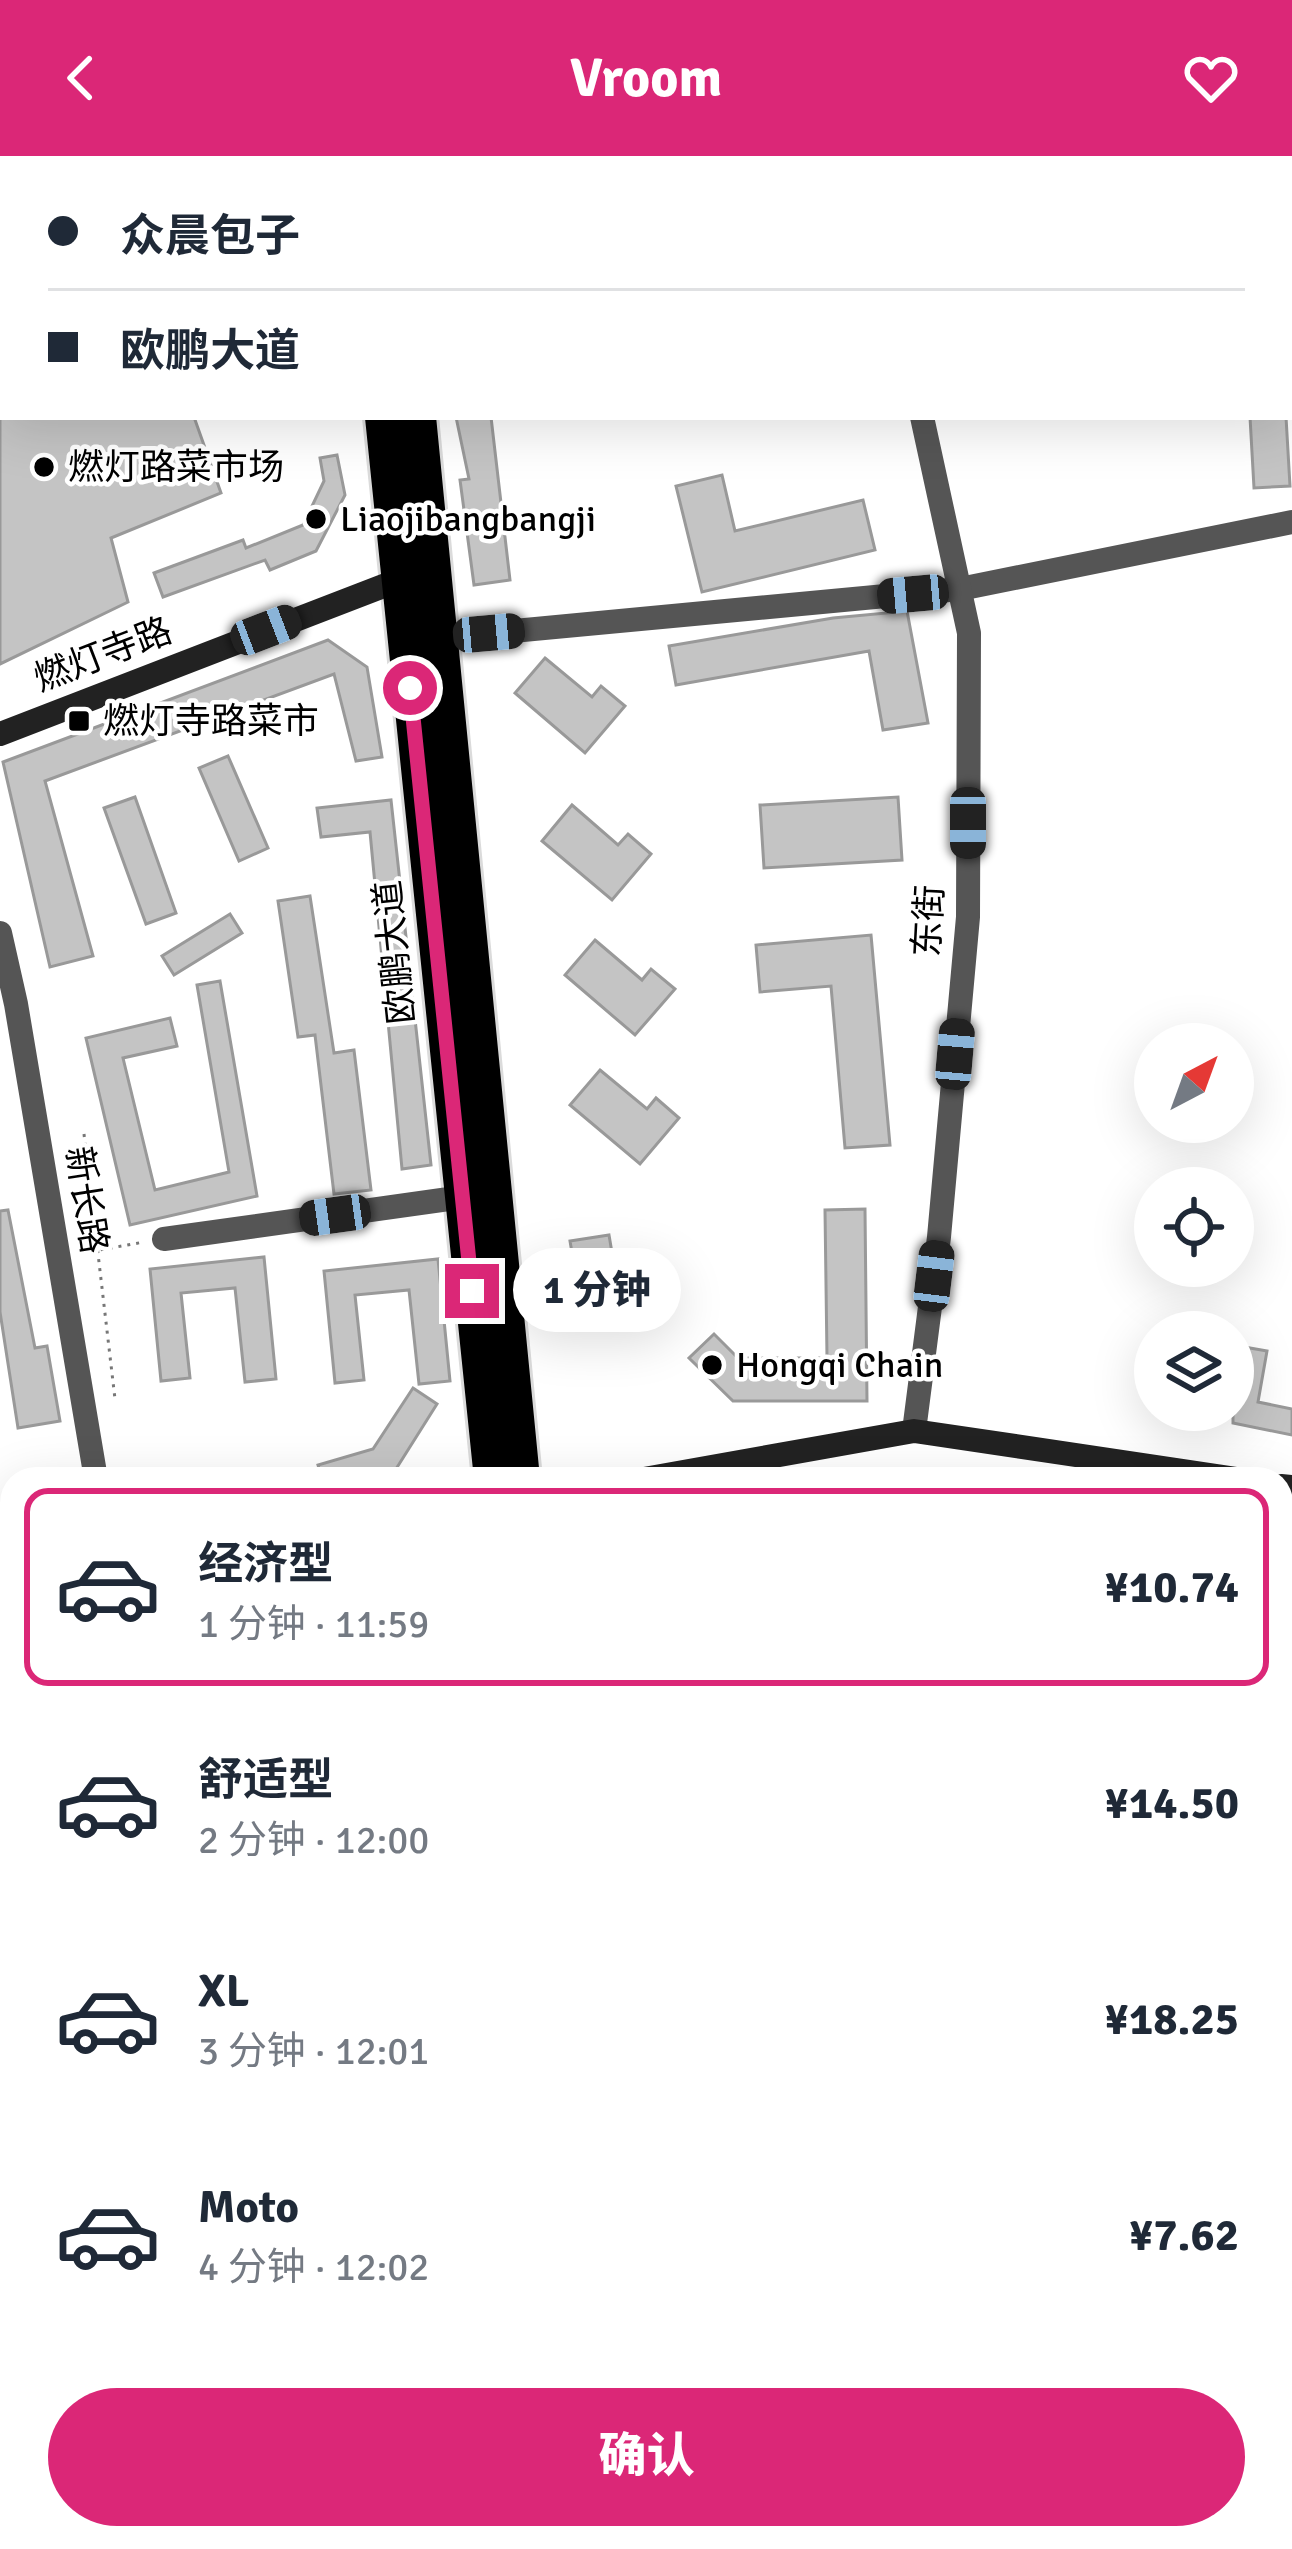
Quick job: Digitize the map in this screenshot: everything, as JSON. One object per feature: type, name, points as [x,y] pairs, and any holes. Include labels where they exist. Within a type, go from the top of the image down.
[{"type":"highway","name":"欧鹏大道","points":[[383,420],[491,1467]]},
{"type":"highway","points":[[418,420],[520,1467]]},
{"type":"street","name":"东街","points":[[914,1431],[939,1237],[968,917],[969,633],[923,420]]},
{"type":"street","points":[[405,642],[960,590],[1292,521]]},
{"type":"street","name":"燃灯寺路","points":[[0,734],[399,578],[435,569]]},
{"type":"street","name":"新长路","points":[[0,933],[93,1467]]},
{"type":"street","points":[[164,1239],[463,1197]]},
{"type":"street","points":[[712,1467],[914,1431],[1156,1467]]},
{"type":"path","points":[[84,1134],[115,1400]]},
{"type":"path","points":[[99,1249],[164,1239]]},
{"type":"building","points":[[0,420],[195,420],[221,493],[111,538],[128,602],[0,664]]},
{"type":"building","points":[[457,420],[491,420],[510,580],[474,585],[460,480],[469,479]]},
{"type":"building","points":[[1250,420],[1286,420],[1290,486],[1254,488]]},
{"type":"building","points":[[337,455],[345,495],[316,551],[270,570],[265,560],[163,597],[154,573],[243,540],[246,548],[303,525],[324,481],[320,458]]},
{"type":"building","points":[[722,475],[735,531],[863,500],[875,550],[702,592],[676,486]]},
{"type":"building","points":[[907,611],[928,723],[883,730],[869,651],[676,685],[669,646],[833,618]]},
{"type":"building","points":[[328,640],[367,667],[382,757],[356,761],[334,674],[45,781],[93,956],[50,967],[3,762]]},
{"type":"building","points":[[545,658],[592,697],[601,686],[625,706],[585,753],[515,693]]},
{"type":"building","points":[[228,756],[268,848],[239,861],[199,768]]},
{"type":"building","points":[[135,797],[176,913],[146,924],[104,808]]},
{"type":"building","points":[[898,797],[902,860],[764,868],[760,805]]},
{"type":"building","points":[[391,800],[431,1165],[402,1169],[370,832],[321,837],[317,808]]},
{"type":"building","points":[[572,805],[618,845],[628,834],[651,854],[612,900],[542,841]]},
{"type":"building","points":[[310,896],[334,1053],[354,1050],[371,1190],[334,1194],[315,1035],[298,1037],[278,901]]},
{"type":"building","points":[[230,914],[242,933],[174,975],[162,956]]},
{"type":"building","points":[[871,935],[890,1145],[845,1148],[831,986],[760,992],[756,945]]},
{"type":"building","points":[[595,940],[642,980],[651,969],[675,989],[635,1035],[565,975]]},
{"type":"building","points":[[220,981],[257,1196],[130,1225],[86,1038],[170,1018],[177,1046],[123,1058],[155,1190],[229,1172],[197,985]]},
{"type":"building","points":[[600,1070],[647,1109],[656,1098],[679,1118],[640,1164],[570,1105]]},
{"type":"building","points":[[865,1209],[867,1401],[733,1401],[689,1358],[714,1334],[738,1358],[827,1358],[825,1210]]},
{"type":"building","points":[[8,1210],[35,1348],[47,1346],[60,1421],[18,1428],[0,1312],[0,1211]]},
{"type":"building","points":[[609,1235],[622,1312],[583,1318],[570,1241]]},
{"type":"building","points":[[264,1257],[276,1379],[245,1382],[235,1288],[181,1293],[190,1378],[161,1381],[150,1269]]},
{"type":"building","points":[[438,1259],[450,1381],[419,1384],[409,1290],[355,1295],[364,1380],[335,1383],[324,1271]]},
{"type":"building","points":[[1254,1349],[1267,1351],[1258,1402],[1292,1409],[1292,1435],[1254,1427]]},
{"type":"building","points":[[413,1388],[437,1404],[397,1467],[319,1467],[373,1449]]},
{"type":"place","name":"燃灯路菜市场","points":[[44,467]]},
{"type":"place","name":"Liaojibangbangji","points":[[316,519]]},
{"type":"place","name":"燃灯寺路菜市","points":[[79,721]]},
{"type":"place","name":"Hongqi Chain","points":[[712,1365]]},
{"type":"route","points":[[410,688],[472,1291]]}]
